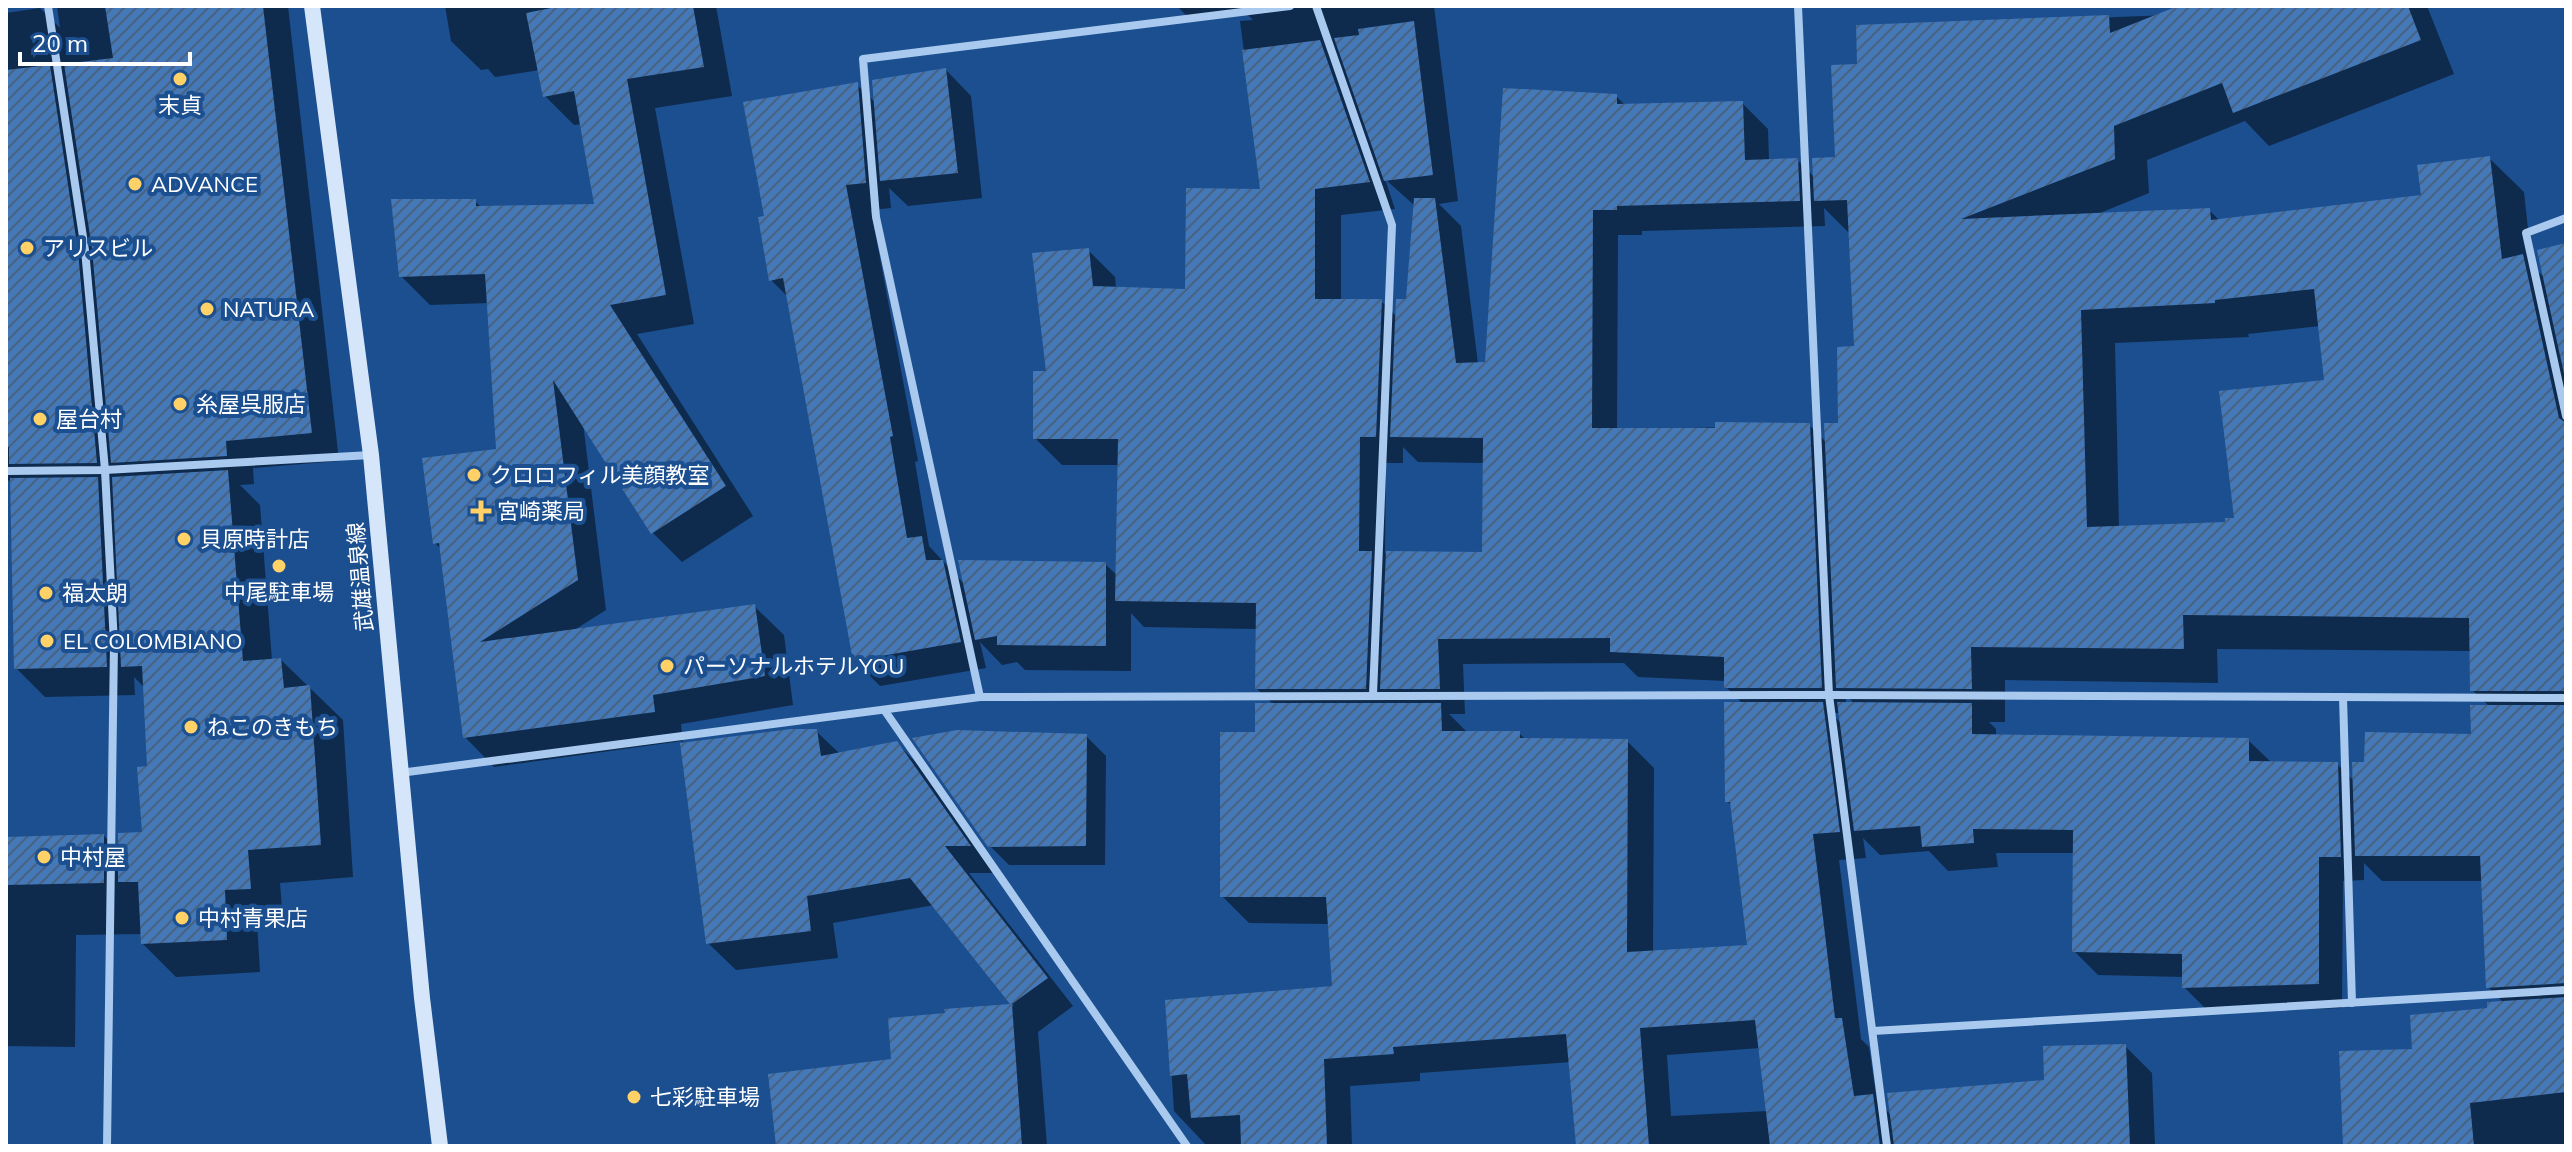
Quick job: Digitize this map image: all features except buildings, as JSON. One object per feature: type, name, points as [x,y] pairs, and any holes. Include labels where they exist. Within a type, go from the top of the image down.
[{"type":"main road","name":"武雄温泉線","points":[[312,6],[371,455],[400,773],[440,1146]]},
{"type":"street","points":[[48,6],[85,250],[105,470],[115,726],[107,1146]]},
{"type":"street","points":[[980,697],[876,217],[863,59],[1290,6]]},
{"type":"street","points":[[1316,6],[1392,225],[1373,695]]},
{"type":"street","points":[[1798,6],[1829,695],[1887,1146]]},
{"type":"street","points":[[2566,218],[2526,233],[2566,416]]},
{"type":"street","points":[[6,471],[105,470],[371,455]]},
{"type":"street","points":[[400,773],[980,697],[1829,695],[2566,698]]},
{"type":"street","points":[[2343,697],[2352,1003]]},
{"type":"street","points":[[885,711],[1187,1146]]},
{"type":"street","points":[[1873,1031],[2566,990]]},
{"type":"place","name":"末貞","points":[[180,79]]},
{"type":"place","name":"ADVANCE","points":[[135,184]]},
{"type":"place","name":"アリスビル","points":[[27,248]]},
{"type":"place","name":"NATURA","points":[[207,309]]},
{"type":"place","name":"糸屋呉服店","points":[[180,404]]},
{"type":"place","name":"屋台村","points":[[40,419]]},
{"type":"place","name":"クロロフィル美顔教室","points":[[474,475]]},
{"type":"place","name":"宮崎薬局","points":[[481,511]]},
{"type":"place","name":"貝原時計店","points":[[184,539]]},
{"type":"place","name":"中尾駐車場","points":[[279,566]]},
{"type":"place","name":"福太朗","points":[[46,593]]},
{"type":"place","name":"EL COLOMBIANO","points":[[47,641]]},
{"type":"place","name":"パーソナルホテルYOU","points":[[667,666]]},
{"type":"place","name":"ねこのきもち","points":[[191,727]]},
{"type":"place","name":"中村屋","points":[[44,857]]},
{"type":"place","name":"中村青果店","points":[[182,918]]},
{"type":"place","name":"七彩駐車場","points":[[634,1097]]}]
